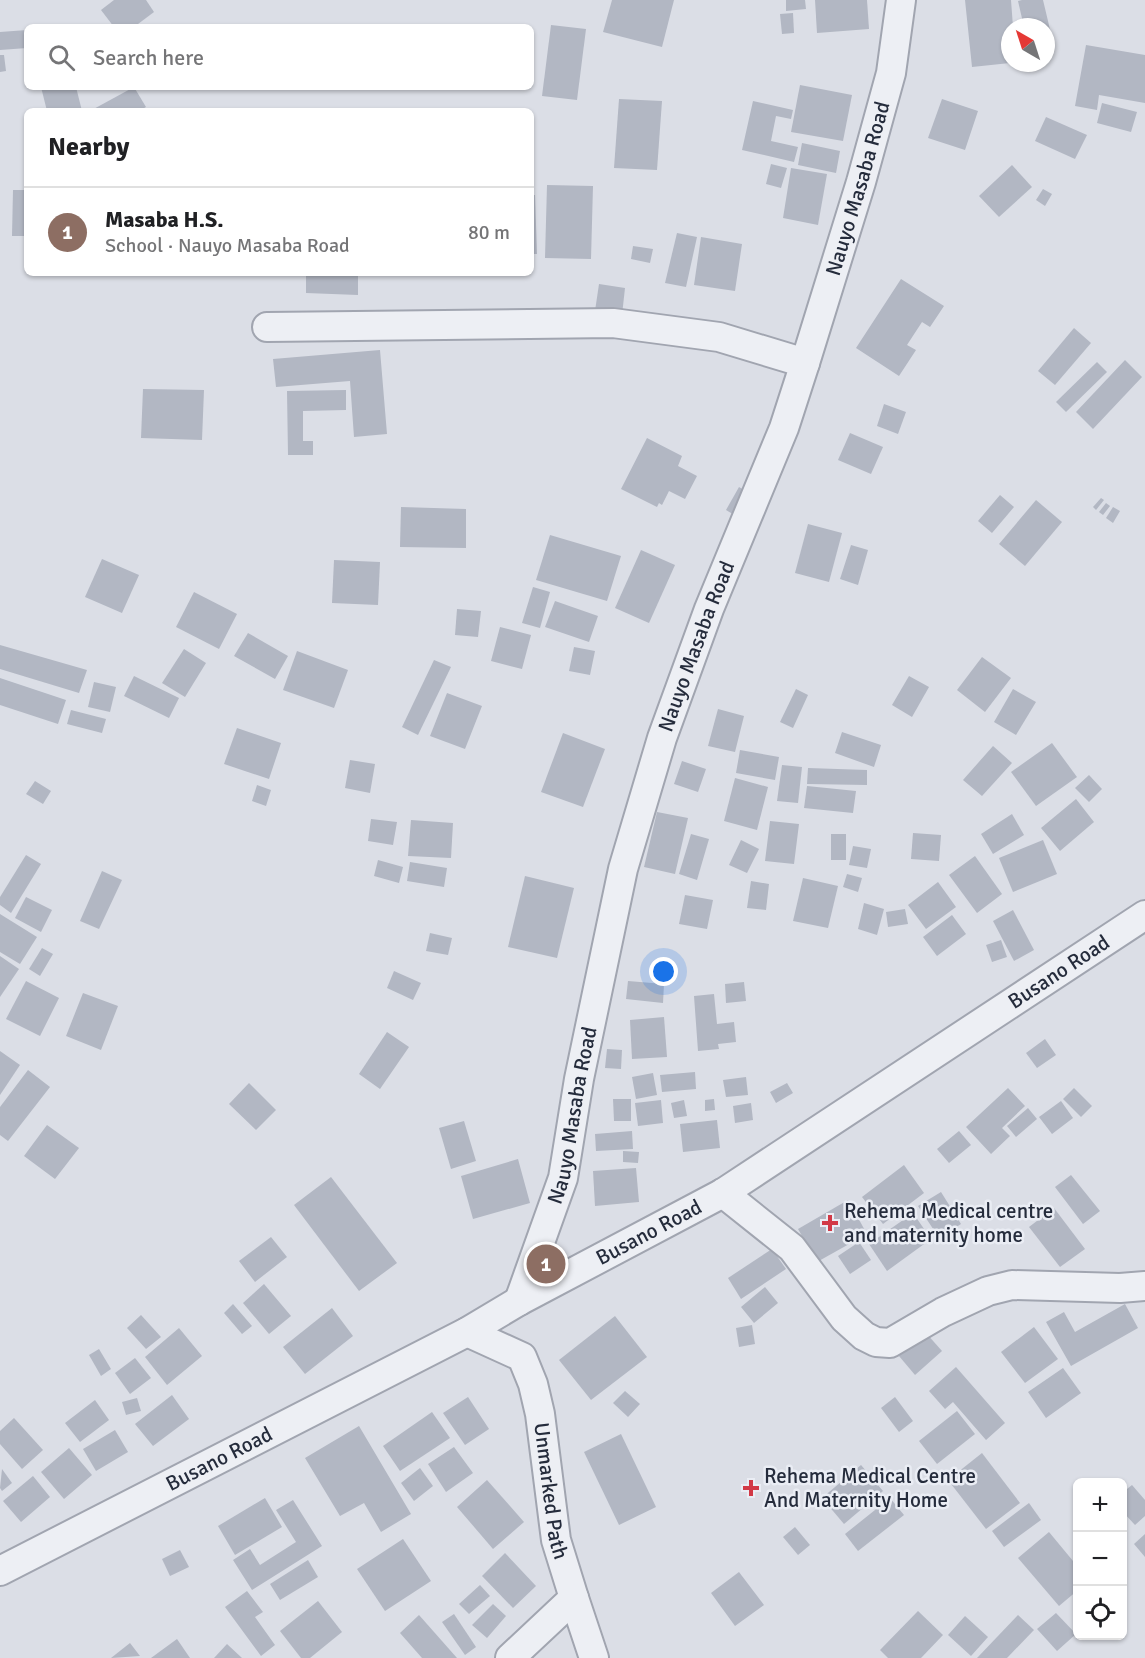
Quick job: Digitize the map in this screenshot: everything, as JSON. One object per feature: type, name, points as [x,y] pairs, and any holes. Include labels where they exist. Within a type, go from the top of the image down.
[{"type":"street","name":"Nauyo Masaba Road","points":[[519,1301],[563,1178],[579,1079],[623,869],[659,749],[709,609],[784,428],[805,363],[861,182],[891,73],[900,0]]},
{"type":"street","points":[[267,327],[613,323],[719,337],[805,363]]},
{"type":"street","name":"Busano Road","points":[[0,1571],[467,1332],[519,1301],[723,1193],[1141,925]]},
{"type":"street","points":[[723,1193],[792,1248],[844,1318],[876,1342],[890,1343],[943,1312],[988,1291],[1012,1285],[1119,1288],[1145,1286]]},
{"type":"street","name":"Unmarked Path","points":[[467,1332],[522,1357],[533,1384],[556,1540],[594,1658]]},
{"type":"street","points":[[510,1658],[574,1598]]},
{"type":"building","points":[[114,0],[146,0],[154,12],[138,24],[112,24],[101,10]]},
{"type":"building","points":[[612,0],[674,0],[662,47],[603,32]]},
{"type":"building","points":[[786,0],[805,0],[806,9],[786,11]]},
{"type":"building","points":[[815,0],[867,0],[869,29],[817,33]]},
{"type":"building","points":[[965,0],[1011,0],[1012,18],[1001,18],[1001,64],[972,67]]},
{"type":"building","points":[[1043,0],[1047,18],[1022,18],[1018,1]]},
{"type":"building","points":[[793,13],[794,33],[782,34],[780,14]]},
{"type":"building","points":[[551,25],[586,29],[577,100],[542,96]]},
{"type":"building","points":[[24,30],[24,48],[0,50],[0,32]]},
{"type":"building","points":[[1086,45],[1145,55],[1145,103],[1099,95],[1097,110],[1075,106]]},
{"type":"building","points":[[0,55],[4,55],[6,71],[0,72]]},
{"type":"building","points":[[800,85],[852,95],[843,141],[791,132]]},
{"type":"building","points":[[42,90],[77,90],[81,108],[46,108]]},
{"type":"building","points":[[128,90],[136,90],[146,107],[144,108],[96,108]]},
{"type":"building","points":[[619,99],[662,101],[657,170],[614,168]]},
{"type":"building","points":[[942,99],[978,111],[965,150],[928,138]]},
{"type":"building","points":[[753,101],[793,110],[791,119],[776,116],[771,141],[798,147],[794,162],[742,150]]},
{"type":"building","points":[[1102,103],[1137,112],[1131,132],[1097,123]]},
{"type":"building","points":[[1046,117],[1087,135],[1075,159],[1035,141]]},
{"type":"building","points":[[802,143],[840,151],[836,173],[798,165]]},
{"type":"building","points":[[771,164],[787,168],[781,188],[766,184]]},
{"type":"building","points":[[1012,165],[1032,187],[999,217],[979,196]]},
{"type":"building","points":[[791,168],[827,174],[818,225],[783,218]]},
{"type":"building","points":[[547,185],[593,186],[591,259],[545,258]]},
{"type":"building","points":[[1043,189],[1052,194],[1045,206],[1036,200]]},
{"type":"building","points":[[13,190],[24,190],[24,236],[12,236]]},
{"type":"building","points":[[534,195],[535,195],[537,254],[534,254]]},
{"type":"building","points":[[677,233],[697,237],[686,287],[665,283]]},
{"type":"building","points":[[701,237],[742,244],[735,291],[694,285]]},
{"type":"building","points":[[633,246],[653,249],[650,263],[631,259]]},
{"type":"building","points":[[306,276],[358,276],[358,295],[306,293]]},
{"type":"building","points":[[901,279],[944,306],[930,327],[922,322],[907,345],[916,350],[899,376],[856,348]]},
{"type":"building","points":[[599,284],[625,288],[622,315],[595,311]]},
{"type":"building","points":[[1074,328],[1091,343],[1055,385],[1038,371]]},
{"type":"building","points":[[380,350],[387,434],[354,437],[350,381],[276,387],[273,359]]},
{"type":"building","points":[[1125,360],[1142,377],[1093,429],[1076,412]]},
{"type":"building","points":[[1097,362],[1107,372],[1066,412],[1056,402]]},
{"type":"building","points":[[143,389],[204,390],[202,440],[141,438]]},
{"type":"building","points":[[346,390],[346,410],[303,411],[303,441],[313,441],[313,455],[288,455],[287,391]]},
{"type":"building","points":[[884,404],[906,412],[898,434],[877,426]]},
{"type":"building","points":[[850,433],[883,447],[871,474],[838,460]]},
{"type":"building","points":[[647,438],[682,456],[678,466],[697,476],[685,499],[669,491],[662,505],[659,503],[657,507],[621,489]]},
{"type":"building","points":[[739,487],[754,496],[741,519],[726,510]]},
{"type":"building","points":[[1000,495],[1014,507],[992,533],[978,521]]},
{"type":"building","points":[[1101,498],[1104,500],[1096,510],[1093,507]]},
{"type":"building","points":[[1036,500],[1062,522],[1025,566],[999,544]]},
{"type":"building","points":[[1106,503],[1110,506],[1103,515],[1099,512]]},
{"type":"building","points":[[401,507],[466,509],[466,548],[400,547]]},
{"type":"building","points":[[1113,507],[1120,511],[1113,523],[1106,518]]},
{"type":"building","points":[[808,524],[842,533],[829,582],[795,573]]},
{"type":"building","points":[[550,535],[621,556],[607,601],[536,580]]},
{"type":"building","points":[[851,545],[868,550],[858,585],[840,579]]},
{"type":"building","points":[[641,550],[675,565],[649,623],[615,608]]},
{"type":"building","points":[[102,559],[139,575],[122,613],[85,597]]},
{"type":"building","points":[[334,560],[380,562],[378,605],[332,603]]},
{"type":"building","points":[[533,587],[550,592],[540,628],[522,623]]},
{"type":"building","points":[[194,592],[237,614],[219,649],[176,627]]},
{"type":"building","points":[[555,601],[598,616],[589,642],[545,627]]},
{"type":"building","points":[[457,609],[481,611],[478,637],[455,635]]},
{"type":"building","points":[[500,627],[531,635],[522,669],[491,661]]},
{"type":"building","points":[[248,633],[288,656],[275,679],[234,656]]},
{"type":"building","points":[[0,645],[87,670],[79,693],[0,669]]},
{"type":"building","points":[[574,647],[595,651],[590,675],[569,671]]},
{"type":"building","points":[[184,649],[206,663],[185,697],[162,683]]},
{"type":"building","points":[[297,651],[348,670],[334,708],[283,690]]},
{"type":"building","points":[[982,657],[1011,678],[985,712],[957,690]]},
{"type":"building","points":[[434,660],[451,667],[418,735],[402,727]]},
{"type":"building","points":[[134,676],[179,698],[169,718],[124,696]]},
{"type":"building","points":[[909,676],[929,687],[912,717],[892,705]]},
{"type":"building","points":[[0,678],[66,700],[58,724],[0,705]]},
{"type":"building","points":[[94,682],[116,687],[110,712],[88,707]]},
{"type":"building","points":[[796,689],[808,695],[793,728],[780,722]]},
{"type":"building","points":[[1013,689],[1036,702],[1016,735],[994,722]]},
{"type":"building","points":[[447,693],[482,706],[465,749],[430,736]]},
{"type":"building","points":[[718,709],[744,716],[735,752],[708,746]]},
{"type":"building","points":[[71,710],[106,719],[102,733],[67,724]]},
{"type":"building","points":[[237,728],[281,743],[269,779],[224,764]]},
{"type":"building","points":[[842,732],[881,745],[874,767],[835,753]]},
{"type":"building","points":[[563,733],[605,749],[583,807],[541,792]]},
{"type":"building","points":[[1052,743],[1077,777],[1036,806],[1011,772]]},
{"type":"building","points":[[993,746],[1012,763],[982,796],[963,780]]},
{"type":"building","points":[[740,750],[779,757],[775,780],[736,773]]},
{"type":"building","points":[[350,760],[375,764],[370,793],[345,788]]},
{"type":"building","points":[[682,761],[706,769],[698,792],[674,784]]},
{"type":"building","points":[[782,765],[802,767],[798,803],[777,801]]},
{"type":"building","points":[[808,768],[867,770],[867,785],[807,784]]},
{"type":"building","points":[[1089,775],[1102,789],[1089,802],[1075,788]]},
{"type":"building","points":[[735,778],[768,787],[757,830],[724,821]]},
{"type":"building","points":[[35,781],[51,791],[43,804],[26,794]]},
{"type":"building","points":[[257,785],[271,790],[266,806],[252,801]]},
{"type":"building","points":[[807,786],[856,791],[853,813],[804,808]]},
{"type":"building","points":[[1076,799],[1094,822],[1060,851],[1041,828]]},
{"type":"building","points":[[657,812],[688,818],[675,874],[644,867]]},
{"type":"building","points":[[1012,814],[1024,835],[993,854],[981,834]]},
{"type":"building","points":[[371,819],[397,822],[393,845],[368,841]]},
{"type":"building","points":[[411,820],[453,823],[451,858],[408,856]]},
{"type":"building","points":[[770,821],[799,824],[794,864],[765,861]]},
{"type":"building","points":[[913,833],[941,835],[939,861],[911,859]]},
{"type":"building","points":[[691,834],[709,839],[697,880],[679,874]]},
{"type":"building","points":[[831,834],[846,834],[846,860],[831,860]]},
{"type":"building","points":[[741,840],[759,849],[747,873],[729,865]]},
{"type":"building","points":[[1043,840],[1057,874],[1013,892],[999,858]]},
{"type":"building","points":[[853,846],[871,849],[867,868],[849,865]]},
{"type":"building","points":[[26,855],[41,864],[11,913],[0,905],[0,897]]},
{"type":"building","points":[[975,856],[1002,894],[977,913],[949,875]]},
{"type":"building","points":[[378,860],[403,867],[399,883],[374,876]]},
{"type":"building","points":[[410,862],[447,868],[444,887],[407,881]]},
{"type":"building","points":[[102,871],[122,880],[99,929],[80,921]]},
{"type":"building","points":[[847,874],[862,878],[858,892],[843,887]]},
{"type":"building","points":[[525,876],[574,888],[557,958],[508,947]]},
{"type":"building","points":[[803,878],[838,886],[828,928],[793,921]]},
{"type":"building","points":[[751,881],[769,884],[766,910],[747,908]]},
{"type":"building","points":[[938,882],[956,907],[926,929],[908,905]]},
{"type":"building","points":[[685,895],[713,900],[707,929],[679,924]]},
{"type":"building","points":[[26,897],[52,910],[41,932],[15,918]]},
{"type":"building","points":[[864,903],[884,909],[877,935],[858,929]]},
{"type":"building","points":[[905,909],[908,924],[888,927],[886,912]]},
{"type":"building","points":[[1013,910],[1034,950],[1014,961],[993,921]]},
{"type":"building","points":[[0,914],[37,937],[20,964],[0,952]]},
{"type":"building","points":[[952,915],[966,934],[937,956],[923,937]]},
{"type":"building","points":[[430,933],[452,938],[448,955],[426,951]]},
{"type":"building","points":[[1001,940],[1007,957],[992,962],[986,945]]},
{"type":"building","points":[[42,948],[53,954],[40,976],[29,969]]},
{"type":"building","points":[[0,956],[19,969],[0,997]]},
{"type":"building","points":[[394,971],[421,983],[413,1000],[387,988]]},
{"type":"building","points":[[26,981],[59,998],[40,1036],[6,1019]]},
{"type":"building","points":[[628,981],[664,984],[663,1003],[626,999]]},
{"type":"building","points":[[744,982],[746,1001],[726,1003],[725,984]]},
{"type":"building","points":[[83,993],[118,1006],[101,1050],[66,1036]]},
{"type":"building","points":[[714,994],[717,1024],[734,1022],[736,1042],[718,1044],[719,1049],[698,1051],[694,996]]},
{"type":"building","points":[[664,1017],[667,1057],[632,1059],[630,1020]]},
{"type":"building","points":[[387,1032],[409,1047],[380,1089],[359,1074]]},
{"type":"building","points":[[1045,1039],[1056,1055],[1037,1068],[1026,1053]]},
{"type":"building","points":[[607,1049],[622,1050],[621,1069],[605,1068]]},
{"type":"building","points":[[0,1051],[20,1065],[0,1095]]},
{"type":"building","points":[[28,1070],[50,1087],[8,1141],[0,1135],[0,1107]]},
{"type":"building","points":[[695,1072],[696,1089],[662,1092],[660,1075]]},
{"type":"building","points":[[653,1073],[657,1095],[636,1099],[632,1077]]},
{"type":"building","points":[[746,1077],[748,1095],[726,1097],[723,1080]]},
{"type":"building","points":[[249,1083],[276,1110],[256,1130],[229,1104]]},
{"type":"building","points":[[787,1083],[793,1093],[776,1103],[770,1092]]},
{"type":"building","points":[[1008,1088],[1025,1106],[1002,1128],[1010,1136],[991,1154],[966,1127]]},
{"type":"building","points":[[1074,1088],[1092,1106],[1081,1117],[1063,1099]]},
{"type":"building","points":[[613,1099],[631,1099],[631,1121],[614,1121]]},
{"type":"building","points":[[714,1099],[715,1110],[705,1111],[705,1100]]},
{"type":"building","points":[[661,1100],[663,1123],[638,1126],[635,1103]]},
{"type":"building","points":[[684,1100],[687,1116],[674,1118],[671,1103]]},
{"type":"building","points":[[1061,1101],[1073,1118],[1052,1134],[1039,1117]]},
{"type":"building","points":[[751,1103],[753,1120],[735,1123],[733,1106]]},
{"type":"building","points":[[1028,1108],[1037,1119],[1016,1137],[1007,1126]]},
{"type":"building","points":[[717,1120],[720,1148],[683,1152],[680,1124]]},
{"type":"building","points":[[464,1121],[476,1161],[451,1169],[439,1128]]},
{"type":"building","points":[[47,1125],[79,1148],[55,1179],[24,1156]]},
{"type":"building","points":[[632,1131],[633,1149],[596,1151],[595,1134]]},
{"type":"building","points":[[959,1131],[971,1145],[949,1163],[937,1149]]},
{"type":"building","points":[[623,1151],[639,1152],[638,1163],[623,1162]]},
{"type":"building","points":[[518,1159],[530,1203],[473,1219],[461,1176]]},
{"type":"building","points":[[904,1165],[924,1193],[883,1224],[862,1197]]},
{"type":"building","points":[[636,1168],[639,1202],[595,1206],[593,1171]]},
{"type":"building","points":[[1071,1175],[1100,1211],[1083,1224],[1055,1187]]},
{"type":"building","points":[[331,1177],[397,1263],[359,1291],[294,1205]]},
{"type":"building","points":[[941,1192],[961,1224],[939,1238],[918,1206]]},
{"type":"building","points":[[848,1200],[867,1234],[817,1262],[798,1229]]},
{"type":"building","points":[[1054,1208],[1085,1249],[1060,1267],[1029,1227]]},
{"type":"building","points":[[913,1213],[931,1239],[887,1271],[869,1244]]},
{"type":"building","points":[[271,1237],[287,1257],[255,1282],[239,1261]]},
{"type":"building","points":[[859,1242],[871,1260],[850,1274],[838,1256]]},
{"type":"building","points":[[772,1249],[786,1269],[741,1299],[728,1278]]},
{"type":"building","points":[[264,1284],[291,1316],[269,1334],[243,1303]]},
{"type":"building","points":[[765,1287],[778,1303],[754,1323],[741,1307]]},
{"type":"building","points":[[233,1304],[252,1326],[242,1334],[224,1313]]},
{"type":"building","points":[[1125,1304],[1138,1328],[1071,1366],[1046,1322],[1064,1312],[1075,1332]]},
{"type":"building","points":[[332,1308],[353,1336],[305,1374],[283,1347]]},
{"type":"building","points":[[141,1315],[161,1337],[146,1349],[127,1328]]},
{"type":"building","points":[[615,1316],[647,1357],[591,1400],[559,1360]]},
{"type":"building","points":[[752,1325],[755,1344],[739,1347],[736,1328]]},
{"type":"building","points":[[1034,1327],[1058,1359],[1025,1383],[1001,1352]]},
{"type":"building","points":[[179,1328],[202,1356],[167,1385],[145,1357]]},
{"type":"building","points":[[926,1333],[942,1351],[915,1375],[899,1356]]},
{"type":"building","points":[[99,1349],[111,1369],[101,1376],[89,1355]]},
{"type":"building","points":[[135,1358],[151,1378],[130,1394],[115,1373]]},
{"type":"building","points":[[956,1367],[1005,1423],[986,1440],[953,1402],[945,1409],[929,1391]]},
{"type":"building","points":[[1063,1368],[1081,1393],[1046,1418],[1028,1392]]},
{"type":"building","points":[[625,1391],[640,1404],[628,1417],[613,1403]]},
{"type":"building","points":[[172,1395],[189,1419],[153,1446],[135,1424]]},
{"type":"building","points":[[468,1397],[489,1429],[465,1445],[443,1413]]},
{"type":"building","points":[[895,1397],[913,1421],[899,1432],[881,1408]]},
{"type":"building","points":[[137,1398],[141,1411],[126,1415],[122,1402]]},
{"type":"building","points":[[95,1400],[109,1420],[80,1442],[65,1423]]},
{"type":"building","points":[[957,1411],[975,1434],[937,1464],[919,1441]]},
{"type":"building","points":[[432,1412],[450,1438],[400,1471],[383,1446]]},
{"type":"building","points":[[14,1418],[43,1450],[22,1469],[0,1444],[0,1431]]},
{"type":"building","points":[[359,1426],[411,1514],[381,1532],[364,1503],[340,1516],[305,1458]]},
{"type":"building","points":[[115,1430],[128,1452],[96,1471],[83,1449]]},
{"type":"building","points":[[621,1434],[656,1507],[619,1525],[584,1452]]},
{"type":"building","points":[[454,1447],[473,1473],[446,1492],[428,1464]]},
{"type":"building","points":[[69,1448],[92,1475],[64,1499],[41,1472]]},
{"type":"building","points":[[982,1453],[1020,1503],[986,1529],[948,1480]]},
{"type":"building","points":[[861,1465],[883,1491],[844,1524],[822,1498]]},
{"type":"building","points":[[420,1468],[433,1486],[414,1501],[401,1483]]},
{"type":"building","points":[[2,1469],[12,1483],[2,1491],[0,1488]]},
{"type":"building","points":[[33,1476],[50,1497],[21,1522],[3,1501]]},
{"type":"building","points":[[487,1480],[524,1522],[493,1549],[457,1507]]},
{"type":"building","points":[[1132,1485],[1145,1500],[1145,1516],[1135,1525],[1127,1516],[1127,1489]]},
{"type":"building","points":[[265,1498],[282,1527],[235,1555],[218,1526]]},
{"type":"building","points":[[890,1498],[904,1515],[858,1551],[845,1534]]},
{"type":"building","points":[[293,1500],[322,1546],[252,1590],[233,1560],[250,1549],[260,1565],[296,1542],[276,1510]]},
{"type":"building","points":[[1029,1503],[1041,1520],[1004,1547],[992,1531]]},
{"type":"building","points":[[795,1527],[810,1545],[798,1555],[783,1537]]},
{"type":"building","points":[[1049,1532],[1073,1561],[1073,1594],[1059,1606],[1018,1558]]},
{"type":"building","points":[[1145,1534],[1145,1557],[1134,1544]]},
{"type":"building","points":[[403,1539],[431,1581],[385,1611],[357,1569]]},
{"type":"building","points":[[180,1550],[189,1567],[170,1576],[162,1559]]},
{"type":"building","points":[[505,1553],[536,1586],[513,1608],[482,1576]]},
{"type":"building","points":[[308,1560],[318,1577],[280,1600],[270,1584]]},
{"type":"building","points":[[739,1572],[764,1605],[735,1626],[711,1593]]},
{"type":"building","points":[[480,1585],[490,1596],[469,1614],[459,1604]]},
{"type":"building","points":[[247,1591],[263,1612],[255,1617],[275,1645],[261,1656],[225,1607]]},
{"type":"building","points":[[318,1601],[342,1632],[310,1658],[301,1658],[280,1631]]},
{"type":"building","points":[[493,1604],[506,1616],[487,1638],[472,1625]]},
{"type":"building","points":[[918,1611],[943,1635],[921,1658],[888,1658],[880,1650]]},
{"type":"building","points":[[1056,1613],[1073,1631],[1073,1637],[1057,1651],[1037,1629]]},
{"type":"building","points":[[454,1614],[476,1647],[465,1655],[442,1622]]},
{"type":"building","points":[[419,1615],[457,1658],[422,1658],[400,1633]]},
{"type":"building","points":[[1018,1615],[1034,1630],[1007,1658],[977,1658]]},
{"type":"building","points":[[965,1616],[988,1637],[971,1656],[948,1635]]},
{"type":"building","points":[[177,1639],[190,1658],[151,1658]]},
{"type":"building","points":[[130,1643],[140,1656],[111,1658]]},
{"type":"building","points":[[227,1644],[242,1658],[214,1658]]},
{"type":"place","name":"Rehema Medical centre and maternity home","points":[[830,1223]]},
{"type":"place","name":"Masaba H.S.","points":[[546,1264]]},
{"type":"place","name":"Rehema Medical Centre And Maternity Home","points":[[751,1488]]}]
